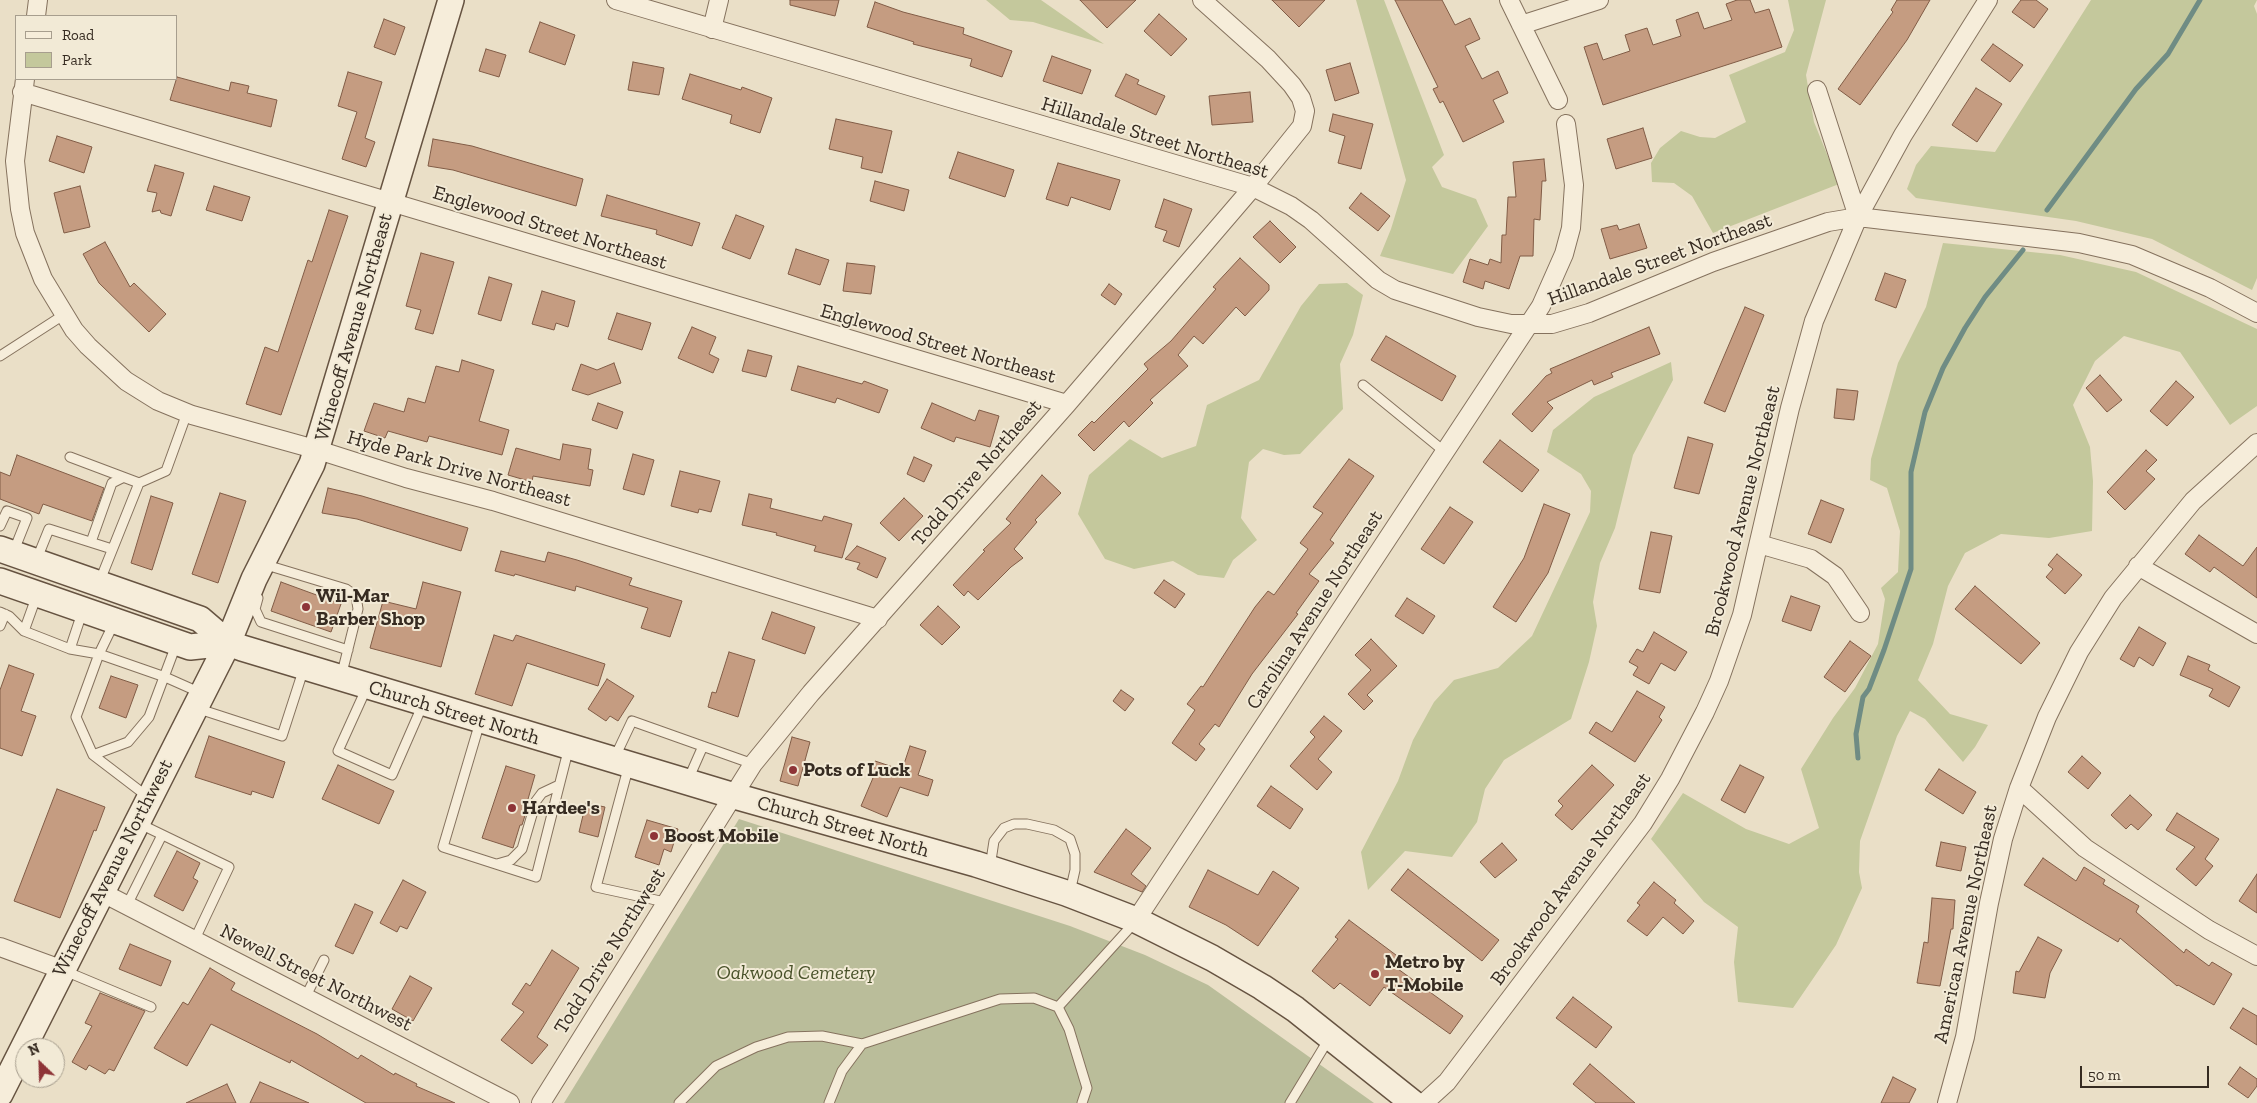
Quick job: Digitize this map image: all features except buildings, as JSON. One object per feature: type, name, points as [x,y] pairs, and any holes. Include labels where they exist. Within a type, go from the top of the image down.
[{"type":"main road","name":"Winecoff Avenue Northeast","points":[[228,643],[263,578],[318,450],[451,0]]},
{"type":"main road","name":"Church Street North","points":[[6,551],[200,618],[228,643],[304,668],[687,782],[989,869],[1069,894],[1136,920],[1212,958],[1262,987],[1330,1037],[1413,1103]]},
{"type":"main road","name":"Church Street North","points":[[0,581],[190,647],[228,643]]},
{"type":"main road","name":"Winecoff Avenue Northwest","points":[[0,1094],[148,797],[228,643]]},
{"type":"street","points":[[36,15],[38,0]]},
{"type":"street","name":"Hillandale Street Northeast","points":[[616,0],[1253,187],[1292,206],[1311,220],[1378,280],[1395,290],[1478,317],[1511,324],[1552,324],[1589,313],[1713,262],[1828,222],[1858,216],[2079,243],[2132,256],[2210,288],[2257,313]]},
{"type":"street","points":[[712,29],[719,0]]},
{"type":"street","name":"Todd Drive Northeast","points":[[732,795],[753,764],[812,693],[1067,404],[1292,141],[1302,126],[1306,111],[1301,98],[1292,84],[1268,59],[1202,0]]},
{"type":"street","points":[[1509,0],[1558,100]]},
{"type":"street","points":[[1521,25],[1599,0]]},
{"type":"street","name":"Brookwood Avenue Northeast","points":[[1424,1103],[1447,1082],[1642,823],[1670,779],[1719,681],[1742,614],[1790,408],[1814,321],[1858,216],[1903,135],[1988,0]]},
{"type":"street","name":"Englewood Street Northeast","points":[[24,85],[390,203],[1067,404]]},
{"type":"street","name":"Hyde Park Drive Northeast","points":[[24,85],[15,161],[20,209],[25,233],[43,279],[65,314],[88,346],[126,381],[158,401],[187,413],[653,548],[878,619]]},
{"type":"street","points":[[1817,90],[1858,216]]},
{"type":"street","name":"Carolina Avenue Northeast","points":[[1136,920],[1541,306],[1564,254],[1570,228],[1574,185],[1566,124]]},
{"type":"street","name":"American Avenue Northeast","points":[[1947,1103],[1965,1037],[2003,839],[2019,788],[2047,717],[2079,652],[2113,598],[2193,501],[2257,443]]},
{"type":"street","points":[[1759,544],[1811,559],[1835,576],[1860,613]]},
{"type":"street","points":[[2138,566],[2257,634]]},
{"type":"street","points":[[2019,788],[2085,848],[2209,930],[2257,956]]},
{"type":"street","name":"Todd Drive Northwest","points":[[541,1103],[732,795]]},
{"type":"street","name":"Newell Street Northwest","points":[[101,892],[306,996],[510,1103]]},
{"type":"street","points":[[0,947],[63,970]]},
{"type":"lane","points":[[0,356],[65,314]]},
{"type":"lane","points":[[1363,385],[1445,452]]},
{"type":"lane","points":[[70,457],[139,483],[166,471],[187,413]]},
{"type":"lane","points":[[91,542],[112,483],[122,478]]},
{"type":"lane","points":[[99,583],[139,483]]},
{"type":"lane","points":[[0,526],[6,511],[27,518],[6,551]]},
{"type":"lane","points":[[36,562],[49,528],[112,549]]},
{"type":"lane","points":[[340,679],[348,650],[358,603],[356,596],[346,589],[263,578],[256,608],[260,622],[348,650]]},
{"type":"lane","points":[[24,632],[37,594]]},
{"type":"lane","points":[[70,649],[83,610]]},
{"type":"lane","points":[[2,613],[24,632],[70,649],[99,654],[165,677],[198,700],[282,736],[304,668]]},
{"type":"lane","points":[[0,626],[2,613]]},
{"type":"lane","points":[[115,621],[99,654],[76,717],[93,755],[148,797]]},
{"type":"lane","points":[[93,755],[128,742],[149,717],[177,643]]},
{"type":"lane","points":[[367,687],[338,751],[392,775],[423,704]]},
{"type":"lane","points":[[480,721],[443,847],[536,877],[569,747]]},
{"type":"lane","points":[[665,902],[596,887],[621,762],[632,721],[753,764]]},
{"type":"lane","points":[[687,782],[702,746]]},
{"type":"lane","points":[[497,864],[511,860],[522,848],[536,800],[542,793],[560,785]]},
{"type":"lane","points":[[136,822],[229,867],[194,939]]},
{"type":"lane","points":[[989,869],[994,841],[1004,828],[1014,824],[1027,824],[1054,830],[1070,839],[1075,854],[1075,870],[1069,894]]},
{"type":"lane","points":[[127,905],[162,835]]},
{"type":"lane","points":[[1058,1007],[1136,920]]},
{"type":"lane","points":[[306,996],[324,960]]},
{"type":"lane","points":[[63,970],[151,1007]]},
{"type":"lane","points":[[679,1103],[716,1066],[756,1047],[788,1036],[822,1036],[862,1044],[1000,999],[1034,998],[1058,1007],[1069,1029],[1087,1088],[1082,1103]]},
{"type":"lane","points":[[1290,1103],[1330,1037]]},
{"type":"lane","points":[[829,1103],[842,1071],[862,1044]]},
{"type":"green space","points":[[986,0],[1041,0],[1104,44],[1033,22],[1010,20]]},
{"type":"green space","points":[[1356,0],[1384,0],[1444,155],[1432,167],[1442,187],[1476,199],[1488,226],[1453,274],[1380,256],[1391,229],[1406,180]]},
{"type":"green space","points":[[1788,0],[1826,0],[1806,75],[1814,122],[1839,184],[1713,233],[1692,196],[1674,183],[1652,182],[1651,163],[1660,148],[1681,131],[1700,137],[1715,138],[1746,122],[1729,75],[1785,52],[1794,30]]},
{"type":"green space","points":[[2091,0],[2257,0],[2254,6],[2257,14],[2257,278],[2252,290],[2152,239],[2076,221],[1916,198],[1907,189],[1916,165],[1931,146],[1995,152]]},
{"type":"green space","points":[[1943,243],[2060,255],[2136,272],[2257,329],[2257,406],[2230,425],[2180,352],[2124,336],[2095,361],[2073,405],[2090,447],[2093,481],[2092,531],[2049,538],[2001,534],[1965,553],[1948,586],[1933,644],[1918,680],[1950,714],[1988,725],[1975,747],[1963,762],[1925,719],[1910,711],[1897,736],[1860,841],[1859,872],[1862,888],[1836,945],[1793,1008],[1738,1002],[1734,962],[1738,927],[1704,902],[1651,839],[1683,793],[1746,829],[1789,844],[1819,828],[1801,769],[1833,718],[1855,688],[1878,644],[1885,599],[1881,588],[1898,572],[1900,531],[1887,488],[1870,480],[1871,459],[1898,363],[1926,307]]},
{"type":"green space","points":[[1347,283],[1363,295],[1353,335],[1340,364],[1343,409],[1300,454],[1284,455],[1263,449],[1249,462],[1241,518],[1257,540],[1233,560],[1224,578],[1198,575],[1173,561],[1134,569],[1105,559],[1078,514],[1089,475],[1130,439],[1162,458],[1196,446],[1207,405],[1259,380],[1301,306],[1319,284]]},
{"type":"green space","points":[[1671,362],[1673,380],[1633,455],[1615,528],[1600,563],[1593,602],[1597,626],[1589,662],[1571,719],[1504,760],[1485,789],[1477,822],[1452,857],[1405,851],[1368,890],[1361,852],[1398,781],[1413,740],[1434,702],[1454,680],[1498,668],[1532,636],[1590,512],[1591,491],[1581,474],[1547,452],[1553,430],[1594,397]]},
{"type":"green space","name":"Oakwood Cemetery","points":[[739,819],[1070,926],[1145,955],[1208,985],[1374,1103],[564,1103]]},
{"type":"waterway","points":[[2047,210],[2136,89],[2168,54],[2200,0]]},
{"type":"waterway","points":[[1858,758],[1856,734],[1863,697],[1869,689],[1884,650],[1911,569],[1911,472],[1925,412],[1943,368],[1965,328],[1985,297],[2023,250]]},
{"type":"place","name":"Wil-Mar Barber Shop","points":[[306,607]]},
{"type":"place","name":"Pots of Luck","points":[[793,770]]},
{"type":"place","name":"Hardee's","points":[[512,808]]},
{"type":"place","name":"Boost Mobile","points":[[654,836]]},
{"type":"place","name":"Metro by T-Mobile","points":[[1375,974]]}]
